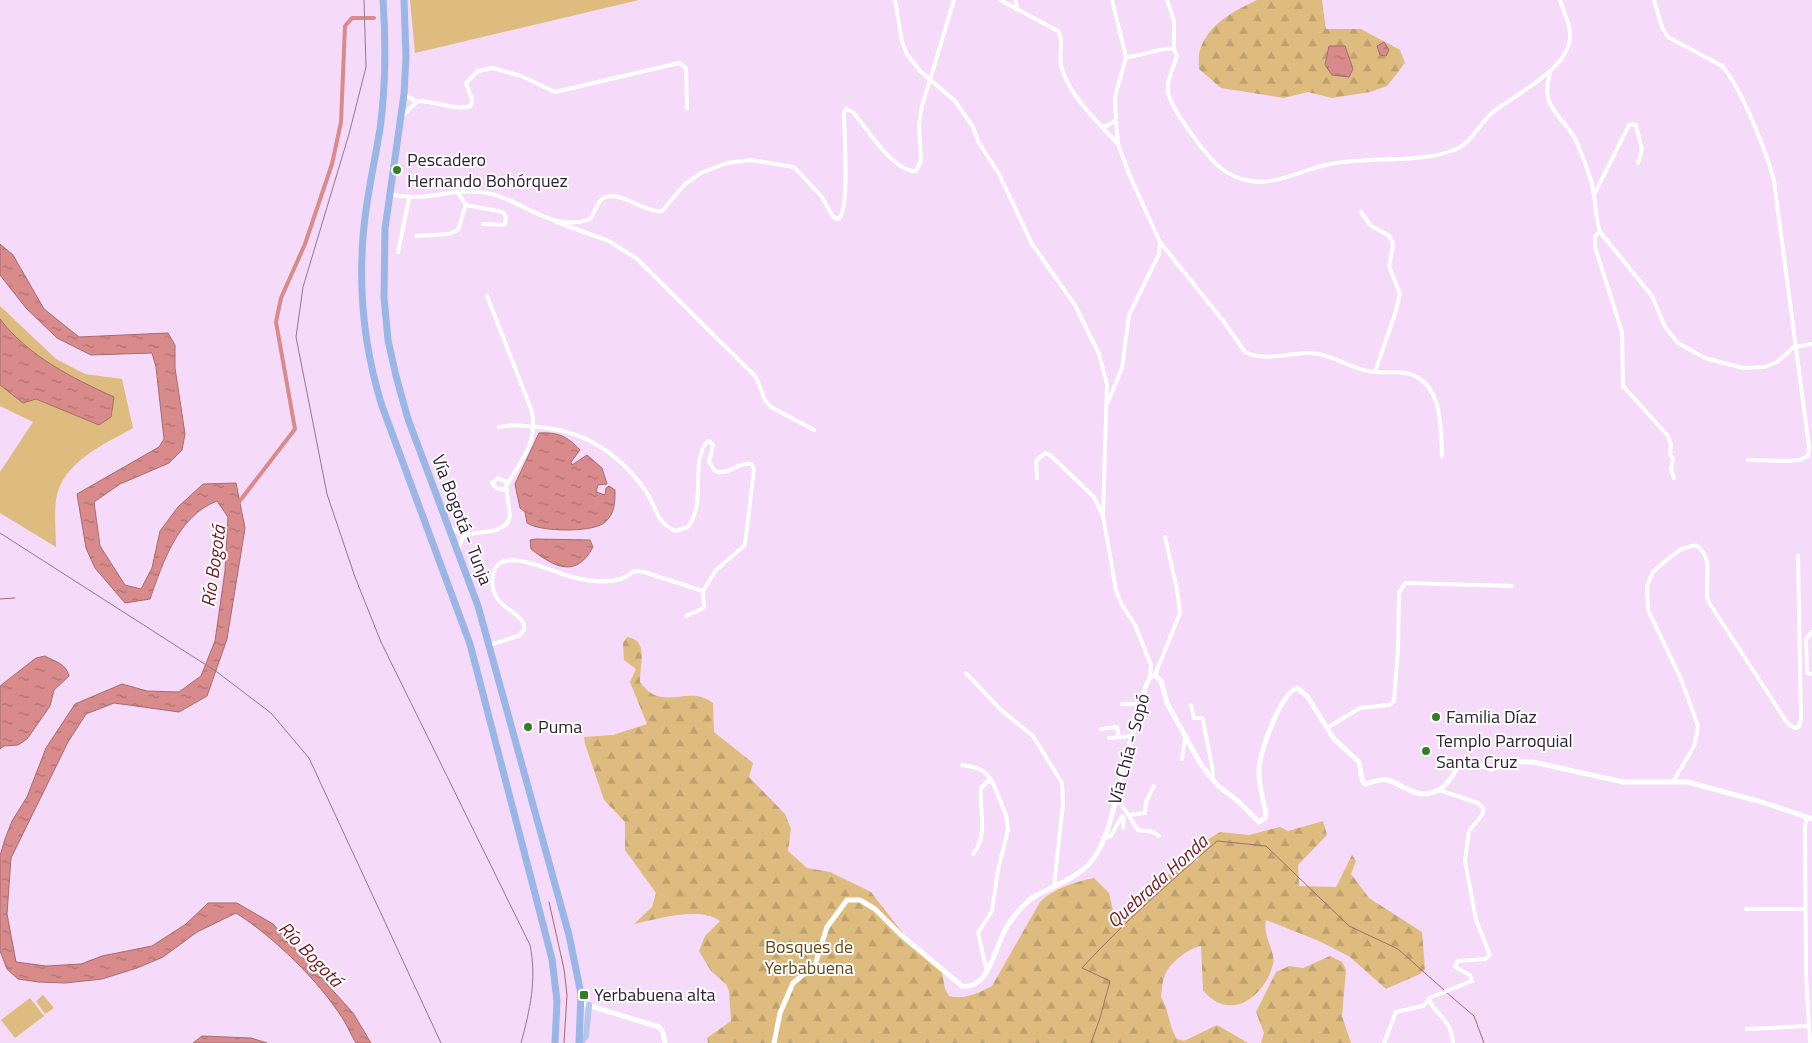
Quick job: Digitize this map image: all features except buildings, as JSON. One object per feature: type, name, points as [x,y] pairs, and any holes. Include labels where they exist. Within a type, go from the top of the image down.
[{"type":"highway","name":"Vía Bogotá - Tunja","points":[[383,0],[386,62],[365,217],[362,258],[364,317],[369,354],[382,406],[470,644],[545,930],[555,981],[557,1043]]},
{"type":"highway","name":"Vía Bogotá - Tunja","points":[[404,0],[406,57],[404,94],[402,116],[388,194],[383,269],[388,340],[408,419],[458,549],[490,645],[571,942],[585,1004],[581,1041]]},
{"type":"street","points":[[895,0],[902,42],[907,54],[920,71],[932,79],[955,101],[973,127],[978,141],[999,174],[1032,244],[1075,305],[1089,330],[1104,371],[1107,406],[1103,516],[1116,590],[1121,603],[1135,625],[1145,649],[1152,676]]},
{"type":"street","points":[[552,220],[578,222],[590,219],[601,200],[610,196],[629,200],[652,210],[662,211],[685,184],[701,173],[727,163],[751,160],[794,167],[822,196],[833,217],[838,219],[844,206],[844,110],[850,109],[853,112],[888,155],[908,170],[916,171],[921,161],[918,125],[922,106],[932,79],[949,10],[954,0]]},
{"type":"street","points":[[1000,0],[1058,30],[1061,36],[1059,58],[1063,72],[1079,99],[1118,144]]},
{"type":"street","points":[[1015,0],[1018,10]]},
{"type":"street","points":[[1112,0],[1126,57],[1116,97],[1118,144],[1129,174],[1160,242],[1224,322],[1245,352],[1266,356],[1318,354],[1375,372],[1406,373],[1421,379],[1427,385],[1438,408],[1442,456]]},
{"type":"street","points":[[1167,0],[1174,21],[1174,49],[1177,56],[1168,85],[1171,101],[1178,115],[1222,169],[1237,178],[1254,182],[1285,176],[1332,163],[1431,156],[1456,150],[1467,142],[1485,119],[1505,102],[1551,72]]},
{"type":"street","points":[[1560,0],[1570,33],[1568,44],[1551,72],[1546,86],[1548,100],[1578,144],[1593,187],[1595,219],[1600,232],[1652,296],[1665,326],[1678,343],[1706,358],[1743,368],[1765,367],[1776,362],[1794,347],[1812,344]]},
{"type":"street","points":[[1654,0],[1662,27],[1668,37],[1722,66],[1728,74],[1769,164],[1779,218],[1794,347],[1809,447],[1808,456],[1800,460],[1748,460]]},
{"type":"street","points":[[1126,57],[1147,55],[1167,48],[1174,49]]},
{"type":"street","points":[[404,94],[417,102],[438,102],[463,108],[471,106],[472,100],[466,83],[478,71],[484,69],[493,68],[510,73],[555,92],[679,63],[686,68],[686,108]]},
{"type":"street","points":[[402,116],[417,102]]},
{"type":"street","points":[[1101,126],[1107,126],[1116,120]]},
{"type":"street","points":[[1594,196],[1629,125],[1633,124],[1636,125],[1642,150],[1638,163]]},
{"type":"street","points":[[416,236],[455,232],[461,226],[466,205],[457,191]]},
{"type":"street","points":[[388,194],[409,199],[457,191],[491,194],[552,220],[609,241],[637,259],[756,377],[765,400],[771,407],[814,430]]},
{"type":"street","points":[[398,252],[409,199]]},
{"type":"street","points":[[466,205],[503,212],[506,217],[505,224],[503,225],[483,224]]},
{"type":"street","points":[[1361,212],[1371,226],[1388,234],[1392,240],[1393,246],[1389,266],[1400,294],[1375,372]]},
{"type":"street","points":[[1600,232],[1595,236],[1595,247],[1602,274],[1622,332],[1623,386],[1668,436],[1671,445],[1670,455],[1673,458],[1670,470],[1674,478]]},
{"type":"street","points":[[1107,406],[1122,368],[1129,315],[1159,254],[1160,242]]},
{"type":"street","points":[[450,528],[464,535],[497,530],[507,524],[510,516],[506,490],[508,483],[524,459],[534,427],[531,409],[487,296]]},
{"type":"street","points":[[499,427],[520,425],[565,430],[603,446],[646,491],[662,524],[676,531],[688,527],[695,514],[699,496],[701,455],[706,443],[709,442],[713,445],[709,462],[716,470],[727,472],[740,465],[752,464],[754,469],[745,545],[716,570],[703,591],[704,608],[686,616]]},
{"type":"street","points":[[1037,478],[1036,461],[1045,453],[1050,455],[1094,497],[1103,516]]},
{"type":"street","points":[[506,490],[496,488],[492,483],[498,478],[508,483]]},
{"type":"street","points":[[458,549],[464,535]]},
{"type":"street","points":[[1152,676],[1180,614],[1177,589],[1165,537]]},
{"type":"street","points":[[1672,782],[1695,744],[1698,726],[1681,679],[1648,610],[1647,586],[1653,572],[1687,546],[1696,544],[1704,551],[1708,564],[1706,593],[1708,601],[1788,724],[1795,728],[1800,727],[1801,718],[1798,556]]},
{"type":"street","points":[[490,645],[518,636],[525,626],[519,616],[504,607],[495,596],[494,571],[501,563],[506,561],[527,562],[570,577],[585,580],[618,581],[625,579],[634,571],[644,572],[703,591]]},
{"type":"street","points":[[1327,728],[1360,708],[1389,705],[1394,701],[1399,593],[1405,583],[1512,586]]},
{"type":"street","points":[[1812,632],[1806,639],[1807,673],[1812,674]]},
{"type":"street","points":[[1801,649],[1806,649]]},
{"type":"street","points":[[966,673],[1000,709],[1033,736],[1062,783],[1063,803],[1054,887]]},
{"type":"street","name":"Vía Chía - Sopó","points":[[774,1043],[780,1013],[793,983],[815,965],[827,927],[847,900],[860,900],[874,909],[901,935],[962,986],[971,988],[979,983],[987,972],[1000,938],[1010,921],[1027,902],[1089,864],[1103,838],[1140,704],[1152,676],[1162,681],[1167,703],[1185,738],[1212,779],[1238,801],[1253,818],[1262,822],[1266,814],[1259,767],[1263,750],[1284,700],[1290,692],[1297,688],[1304,692],[1341,746],[1361,765],[1361,778],[1365,784],[1386,780],[1410,792],[1425,794],[1439,790]]},
{"type":"street","points":[[1122,704],[1140,704]]},
{"type":"street","points":[[1190,705],[1194,718],[1202,718],[1203,721],[1213,771],[1212,779]]},
{"type":"street","points":[[1102,730],[1117,727],[1119,737]]},
{"type":"street","points":[[1109,738],[1132,736]]},
{"type":"street","points":[[1182,759],[1185,738]]},
{"type":"street","points":[[1439,790],[1452,779],[1460,763],[1466,761],[1492,769],[1513,762],[1533,762],[1623,782],[1646,784],[1687,782],[1809,818],[1804,826],[1810,1043]]},
{"type":"street","points":[[962,765],[980,768],[986,772],[993,782],[1006,815],[1008,830],[998,870],[992,911],[978,933],[987,972]]},
{"type":"street","points":[[973,854],[980,845],[982,836],[981,788],[984,784],[993,782]]},
{"type":"street","points":[[1129,815],[1145,813],[1146,802],[1154,786]]},
{"type":"street","points":[[1384,1043],[1396,1012],[1423,1006],[1430,997],[1445,993],[1472,981],[1470,975],[1455,967],[1458,961],[1485,959],[1488,958],[1490,952],[1476,920],[1465,861],[1470,831],[1482,815],[1484,809],[1478,803],[1439,790]]},
{"type":"street","points":[[1116,796],[1138,830],[1153,832],[1159,836]]},
{"type":"street","points":[[1103,838],[1111,836],[1122,816],[1124,818],[1122,828]]},
{"type":"street","points":[[1746,908],[1805,908]]},
{"type":"street","points":[[1429,1000],[1449,1023],[1453,1043]]},
{"type":"street","points":[[585,1004],[659,1026],[663,1032],[664,1043]]},
{"type":"street","points":[[1747,1029],[1809,1026]]},
{"type":"green space","points":[[410,0],[639,0],[415,53]]},
{"type":"green space","points":[[1257,0],[1322,0],[1326,29],[1361,29],[1400,50],[1405,63],[1387,86],[1370,92],[1332,98],[1308,92],[1284,98],[1221,88],[1199,69],[1200,50],[1215,26],[1231,14]]},
{"type":"green space","points":[[0,306],[56,359],[85,374],[122,379],[133,428],[97,448],[75,465],[66,475],[56,500],[56,547],[0,513],[0,472],[33,422],[0,406]]},
{"type":"green space","name":"Bosques de Yerbabuena","points":[[627,637],[634,639],[641,648],[640,682],[648,691],[657,696],[666,697],[694,696],[704,698],[713,703],[714,732],[753,763],[749,777],[785,814],[791,829],[788,851],[807,868],[830,872],[871,892],[916,950],[941,967],[945,989],[949,996],[966,996],[992,986],[1040,902],[1058,889],[1094,878],[1109,893],[1114,915],[1127,919],[1142,908],[1156,881],[1198,860],[1201,844],[1220,832],[1249,835],[1280,827],[1288,831],[1323,821],[1327,835],[1298,865],[1299,886],[1336,887],[1352,855],[1356,861],[1351,874],[1369,898],[1422,932],[1425,969],[1420,974],[1386,989],[1350,957],[1319,941],[1266,920],[1265,926],[1273,954],[1273,964],[1269,976],[1262,987],[1245,1002],[1234,1005],[1224,1004],[1213,1000],[1203,990],[1201,946],[1196,947],[1176,960],[1168,969],[1162,985],[1161,997],[1177,1039],[1184,1041],[1217,1025],[1248,1043],[708,1043],[707,1038],[731,1021],[729,991],[726,984],[711,971],[699,951],[705,936],[720,921],[701,914],[690,914],[634,924],[652,907],[656,893],[625,850],[625,822],[604,800],[585,744],[584,737],[613,735],[647,724],[630,682],[636,669],[624,660],[623,643]]},
{"type":"green space","points":[[1330,956],[1342,962],[1346,970],[1342,1016],[1351,1043],[1261,1043],[1264,1033],[1256,1012],[1276,972],[1289,966],[1303,968]]},
{"type":"green space","points":[[43,995],[54,1008],[45,1014],[36,1001]]},
{"type":"green space","points":[[30,998],[44,1016],[15,1038],[1,1020]]},
{"type":"water","points":[[1384,42],[1389,50],[1386,56],[1380,55],[1377,46]]},
{"type":"water","points":[[1329,46],[1345,46],[1353,69],[1349,77],[1332,75],[1325,65]]},
{"type":"water","points":[[0,244],[13,255],[44,309],[79,337],[168,333],[175,345],[175,368],[185,434],[182,450],[169,463],[120,484],[94,502],[100,546],[125,585],[141,589],[152,568],[160,531],[178,507],[203,484],[236,483],[245,528],[227,639],[207,696],[179,712],[114,703],[86,714],[68,742],[11,858],[7,914],[16,962],[46,966],[81,964],[102,956],[152,946],[186,924],[208,903],[237,903],[273,924],[353,1013],[371,1043],[356,1043],[345,1022],[309,975],[265,934],[236,913],[197,932],[163,957],[137,968],[102,979],[65,983],[39,982],[18,979],[7,969],[0,951],[0,856],[12,821],[27,797],[46,748],[75,704],[122,684],[147,691],[179,692],[201,676],[215,641],[225,571],[228,517],[217,501],[203,508],[192,517],[174,542],[160,570],[150,599],[125,603],[95,568],[86,548],[77,494],[159,447],[164,439],[156,367],[152,353],[91,355],[57,338],[26,308],[0,275]]},
{"type":"water","points":[[0,319],[11,332],[37,355],[67,374],[114,397],[111,417],[99,425],[36,399],[23,403],[0,385]]},
{"type":"water","points":[[539,433],[552,433],[562,436],[575,445],[580,450],[571,462],[572,465],[587,455],[602,468],[607,484],[598,485],[596,492],[605,495],[606,488],[609,486],[615,490],[613,512],[605,522],[599,526],[579,530],[554,530],[527,523],[525,512],[520,508],[515,484]]},
{"type":"water","points":[[530,540],[590,540],[593,547],[579,563],[564,567],[548,561],[531,549]]},
{"type":"water","points":[[45,656],[60,663],[69,676],[54,690],[50,706],[27,739],[18,745],[4,746],[0,749],[0,686],[36,658]]},
{"type":"water","points":[[202,1036],[251,1038],[267,1043],[193,1043]]},
{"type":"waterway","points":[[239,502],[295,429],[276,322],[281,298],[305,244],[332,164],[341,122],[345,26],[352,18],[363,18]]},
{"type":"waterway","points":[[366,18],[374,18]]},
{"type":"waterway","points":[[0,599],[15,598]]},
{"type":"waterway","name":"Quebrada Honda","points":[[1091,1043],[1110,981],[1082,968],[1131,918],[1217,841],[1266,846],[1349,926],[1398,949],[1444,990]]},
{"type":"waterway","points":[[549,902],[564,969],[567,995],[564,1043]]},
{"type":"waterway","name":"Quebrada Honda","points":[[1447,993],[1474,1016],[1484,1043]]},
{"type":"railway","points":[[364,0],[366,67],[349,134],[303,287],[296,337],[327,494],[355,577],[381,642],[530,945],[533,970],[532,994],[521,1043]]},
{"type":"railway","points":[[0,533],[217,672],[271,713],[309,758],[441,1043]]},
{"type":"place","name":"Pescadero Hernando Bohórquez","points":[[397,170]]},
{"type":"place","name":"Familia Díaz","points":[[1436,717]]},
{"type":"place","name":"Puma","points":[[528,727]]},
{"type":"place","name":"Templo Parroquial Santa Cruz","points":[[1426,751]]},
{"type":"place","name":"Yerbabuena alta","points":[[584,995]]},
{"type":"water label","name":"Río Bogotá","points":[[213,566]]},
{"type":"water label","name":"Río Bogotá","points":[[311,954]]}]
